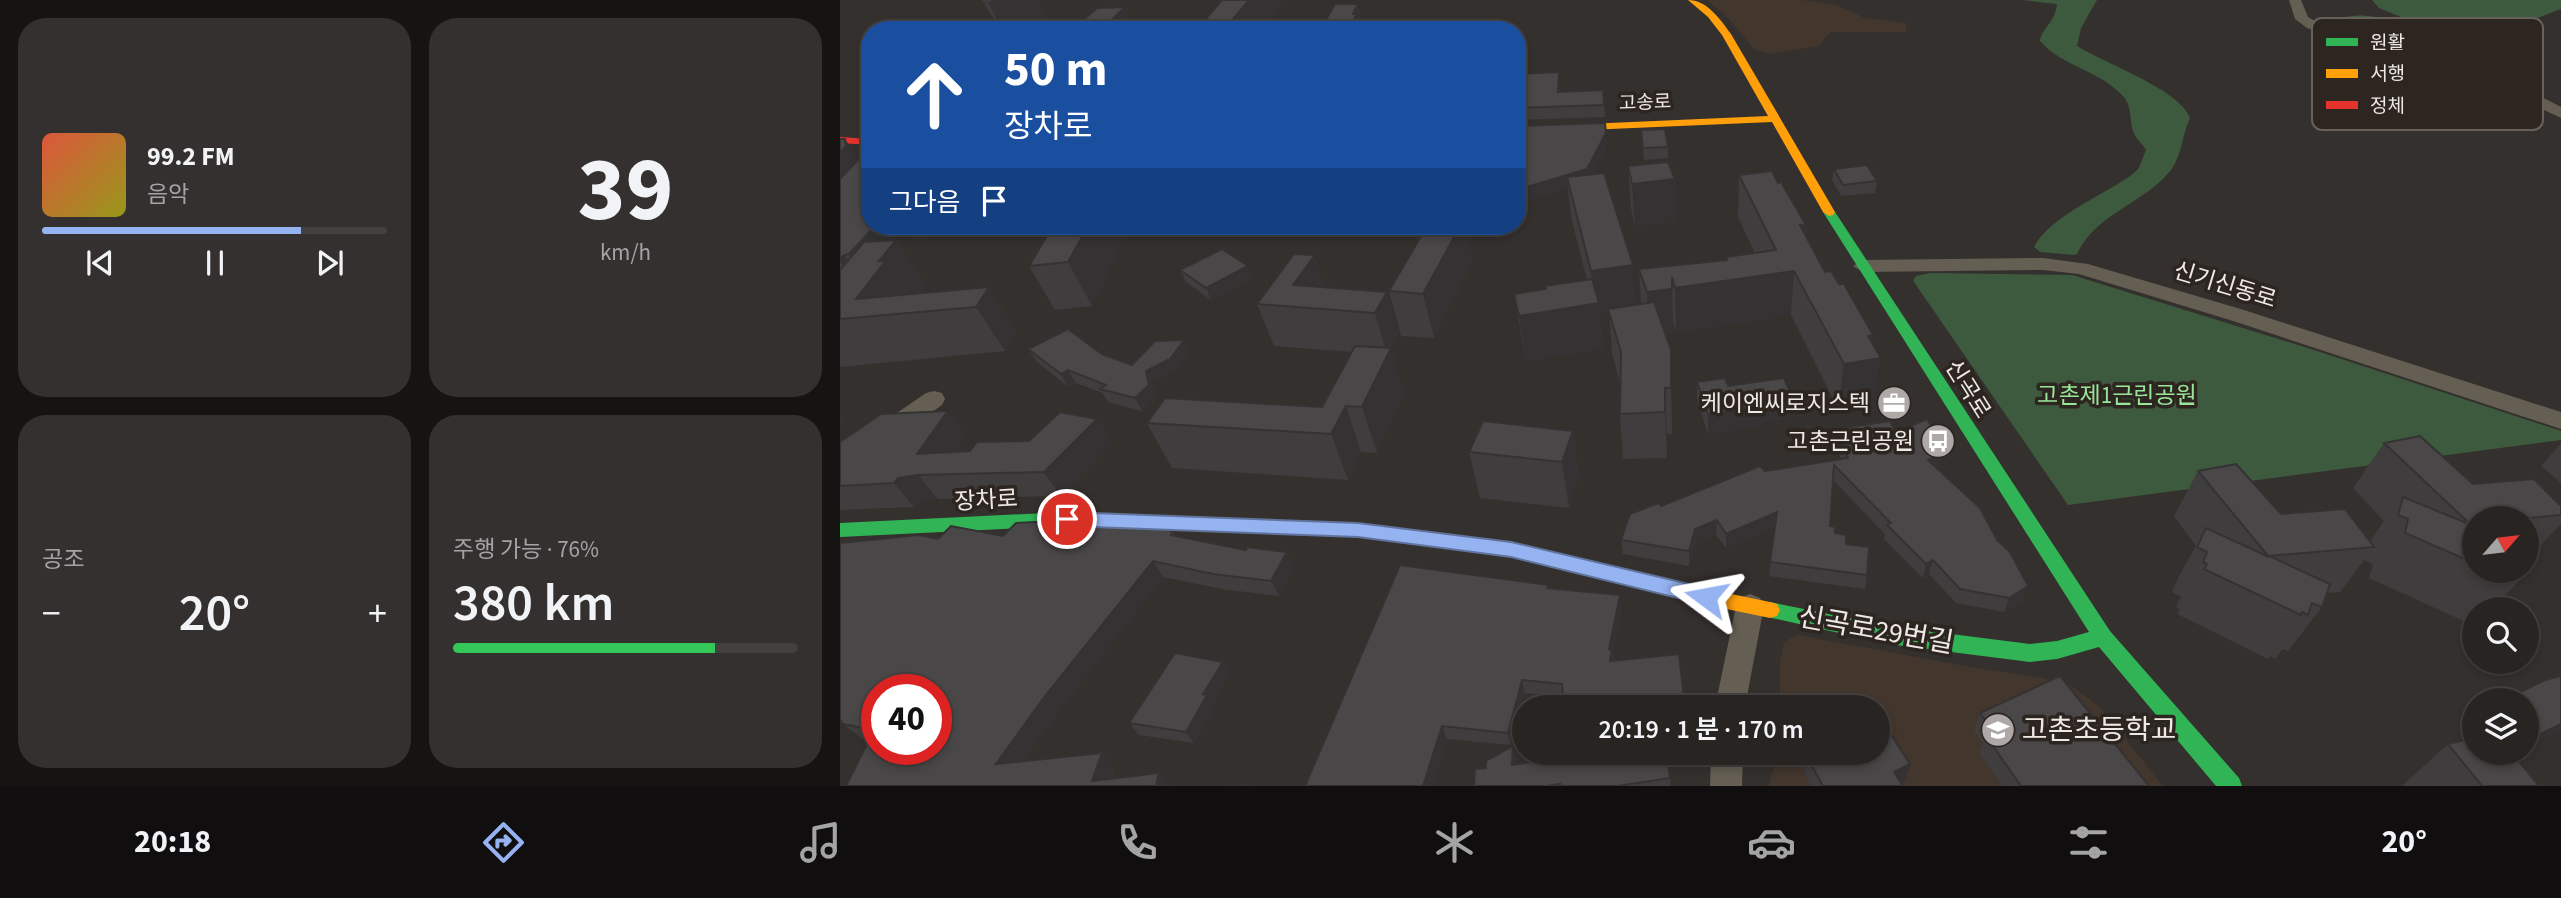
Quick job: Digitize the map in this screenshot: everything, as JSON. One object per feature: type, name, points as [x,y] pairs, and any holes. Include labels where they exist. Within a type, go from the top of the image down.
[{"type":"street","name":"신곡로","points":[[1692,0],[1711,15],[1727,34],[1813,188],[2040,546],[2103,637],[2231,786]]},
{"type":"street","points":[[2295,0],[2302,19],[2312,25]]},
{"type":"street","points":[[2543,103],[2561,113]]},
{"type":"street","name":"고송로","points":[[1526,130],[1775,119]]},
{"type":"street","points":[[840,140],[861,141]]},
{"type":"street","name":"신기신동로","points":[[1863,266],[2015,263],[2081,268],[2250,319],[2561,421]]},
{"type":"street","points":[[840,464],[934,399]]},
{"type":"street","name":"장차로","points":[[840,530],[1103,519],[1307,526],[1511,549],[1750,606]]},
{"type":"street","points":[[1732,695],[1750,606]]},
{"type":"street","name":"신곡로29번길","points":[[1750,606],[1888,635],[2001,651],[2030,653],[2057,650],[2103,637]]},
{"type":"street","points":[[1726,786],[1727,765]]},
{"type":"shaded area","points":[[1707,0],[1802,0],[1836,5],[1865,18],[1906,23],[1906,32],[1830,32],[1819,46],[1770,54],[1754,49],[1728,18]]},
{"type":"shaded area","name":"고촌초등학교","points":[[1798,635],[2044,678],[2073,687],[2100,707],[2163,786],[1769,786],[1774,765],[1890,765],[1890,695],[1780,695],[1780,662],[1784,642]]},
{"type":"green space","points":[[2022,0],[2097,0],[2081,28],[2077,46],[2157,87],[2184,108],[2190,118],[2171,170],[2148,192],[2096,228],[2074,255],[2040,252],[2034,247],[2052,225],[2133,174],[2139,168],[2146,150],[2134,132],[2129,106],[2123,96],[2103,80],[2059,57],[2040,41],[2054,16],[2057,4]]},
{"type":"green space","points":[[2372,0],[2561,0],[2561,9],[2537,18],[2404,18],[2379,8]]},
{"type":"green space","points":[[2361,15],[2378,18],[2341,18]]},
{"type":"green space","name":"고촌제1근린공원","points":[[1931,273],[2072,275],[2561,431],[2561,440],[2068,505],[1913,280],[1916,276]]},
{"type":"building","points":[[1222,0],[1249,0],[1232,21],[1204,21]]},
{"type":"building","points":[[1335,4],[1358,4],[1353,21],[1325,21]]},
{"type":"building","points":[[1125,7],[1110,21],[1082,21],[1097,8]]},
{"type":"building","points":[[1559,72],[1558,92],[1603,90],[1604,105],[1526,108],[1526,74]]},
{"type":"building","points":[[1605,123],[1606,133],[1587,169],[1526,187],[1526,126]]},
{"type":"building","points":[[1665,129],[1668,147],[1643,148],[1641,130]]},
{"type":"building","points":[[840,139],[845,139],[846,146],[840,153]]},
{"type":"building","points":[[861,157],[861,235],[867,235],[849,254],[840,259],[840,179]]},
{"type":"building","points":[[1668,162],[1675,179],[1632,184],[1628,166]]},
{"type":"building","points":[[1867,165],[1877,181],[1843,185],[1834,169]]},
{"type":"building","points":[[1772,171],[1806,225],[1800,225],[1825,272],[1831,271],[1839,284],[1844,284],[1873,335],[1868,336],[1881,358],[1844,364],[1794,271],[1675,288],[1672,277],[1672,289],[1647,292],[1639,269],[1727,260],[1726,257],[1776,250],[1739,175]]},
{"type":"building","points":[[1604,173],[1633,265],[1591,271],[1567,177]]},
{"type":"building","points":[[1048,235],[1083,235],[1068,262],[1029,266]]},
{"type":"building","points":[[1422,235],[1455,235],[1423,294],[1389,291]]},
{"type":"building","points":[[896,240],[879,261],[886,260],[856,299],[989,287],[976,307],[840,319],[840,270],[864,242]]},
{"type":"building","points":[[1222,249],[1248,266],[1206,288],[1180,270]]},
{"type":"building","points":[[1294,254],[1315,255],[1293,285],[1387,292],[1375,313],[1257,304]]},
{"type":"building","points":[[1592,279],[1599,303],[1519,316],[1514,294]]},
{"type":"building","points":[[1654,302],[1671,350],[1671,388],[1665,388],[1665,412],[1620,414],[1621,352],[1608,309]]},
{"type":"building","points":[[1068,329],[1102,354],[1132,365],[1155,341],[1184,340],[1170,359],[1146,371],[1149,385],[1135,398],[1100,389],[1106,385],[1068,370],[1061,374],[1028,349]]},
{"type":"building","points":[[1355,346],[1391,348],[1362,407],[1346,406],[1331,434],[1147,423],[1165,398],[1322,407]]},
{"type":"building","points":[[1725,378],[1728,386],[1784,378],[1793,399],[1708,415],[1697,382]]},
{"type":"building","points":[[948,411],[917,454],[970,451],[977,442],[1029,441],[1060,412],[1097,419],[1044,472],[918,475],[898,478],[894,483],[840,486],[840,442],[881,414]]},
{"type":"building","points":[[1927,419],[1946,451],[1928,460],[1980,508],[1997,540],[2010,552],[2028,586],[2009,598],[1960,589],[1933,560],[1926,564],[1887,525],[1891,523],[1834,465],[1830,526],[1835,527],[1835,533],[1846,535],[1846,544],[1869,547],[1867,575],[1770,562],[1777,512],[1726,534],[1717,520],[1695,529],[1689,551],[1621,540],[1630,514],[1659,503],[1661,506],[1760,466],[1765,471],[1848,458],[1836,429],[1890,421],[1896,432]]},
{"type":"building","points":[[1483,421],[1573,431],[1562,462],[1469,452]]},
{"type":"building","points":[[2420,436],[2473,484],[2534,479],[2561,506],[2561,515],[2539,517],[2539,506],[2462,506],[2462,516],[2384,443]]},
{"type":"building","points":[[2236,464],[2281,514],[2345,509],[2374,547],[2269,556],[2330,584],[2322,607],[2312,603],[2308,615],[2302,612],[2301,615],[2204,569],[2207,564],[2203,562],[2207,552],[2197,547],[2206,528],[2269,557],[2198,471]]},
{"type":"building","points":[[2403,497],[2462,521],[2462,558],[2405,533],[2408,519],[2398,515]]},
{"type":"building","points":[[1035,522],[1078,530],[1085,522],[1127,524],[1173,531],[1171,535],[1246,550],[1247,547],[1287,552],[1271,581],[1213,574],[1153,561],[1045,696],[996,764],[1102,753],[1092,781],[1159,773],[1156,786],[846,786],[861,756],[861,765],[952,765],[952,674],[861,674],[861,727],[843,724],[840,719],[840,543],[919,535],[938,539],[951,526],[1003,536],[1016,523]]},
{"type":"building","points":[[1400,565],[1548,585],[1547,588],[1620,595],[1609,649],[1612,650],[1610,661],[1679,654],[1684,695],[1563,695],[1562,684],[1522,680],[1518,695],[1512,695],[1512,718],[1508,733],[1442,726],[1423,786],[1305,786]]},
{"type":"building","points":[[1175,653],[1223,662],[1203,694],[1207,695],[1186,732],[1129,723]]},
{"type":"building","points":[[2060,676],[2149,786],[2021,786],[1986,736],[1994,732],[1980,713]]},
{"type":"building","points":[[2561,676],[2561,724],[2539,735],[2539,688],[2529,688]]},
{"type":"building","points":[[1890,733],[1910,764],[1894,772],[1903,786],[1823,786],[1811,765],[1890,765]]},
{"type":"building","points":[[2462,741],[2462,761],[2448,744]]},
{"type":"building","points":[[1512,747],[1512,765],[1668,765],[1670,778],[1618,786],[1474,786],[1475,769],[1486,768],[1486,761]]},
{"type":"building","points":[[2465,765],[2522,765],[2539,786],[2482,786]]},
{"type":"traffic: fast","points":[[1829,212],[2103,637],[2231,786]]},
{"type":"traffic: fast","points":[[840,530],[1067,519],[1358,530],[1419,538]]},
{"type":"traffic: fast","points":[[1770,610],[1888,635],[2030,653],[2057,650],[2103,637]]},
{"type":"traffic: slow","points":[[1692,0],[1711,15],[1726,34],[1829,212]]},
{"type":"traffic: slow","points":[[1526,130],[1775,119]]},
{"type":"traffic: slow","points":[[1419,538],[1511,549],[1683,592],[1770,610]]},
{"type":"traffic: jam","points":[[840,140],[861,141]]},
{"type":"place","name":"케이엔씨로지스텍","points":[[1894,403]]},
{"type":"place","name":"고촌근린공원","points":[[1938,441]]},
{"type":"place","name":"고촌초등학교","points":[[1998,730]]},
{"type":"route","points":[[1067,519],[1358,530],[1511,549],[1706,597]]}]
